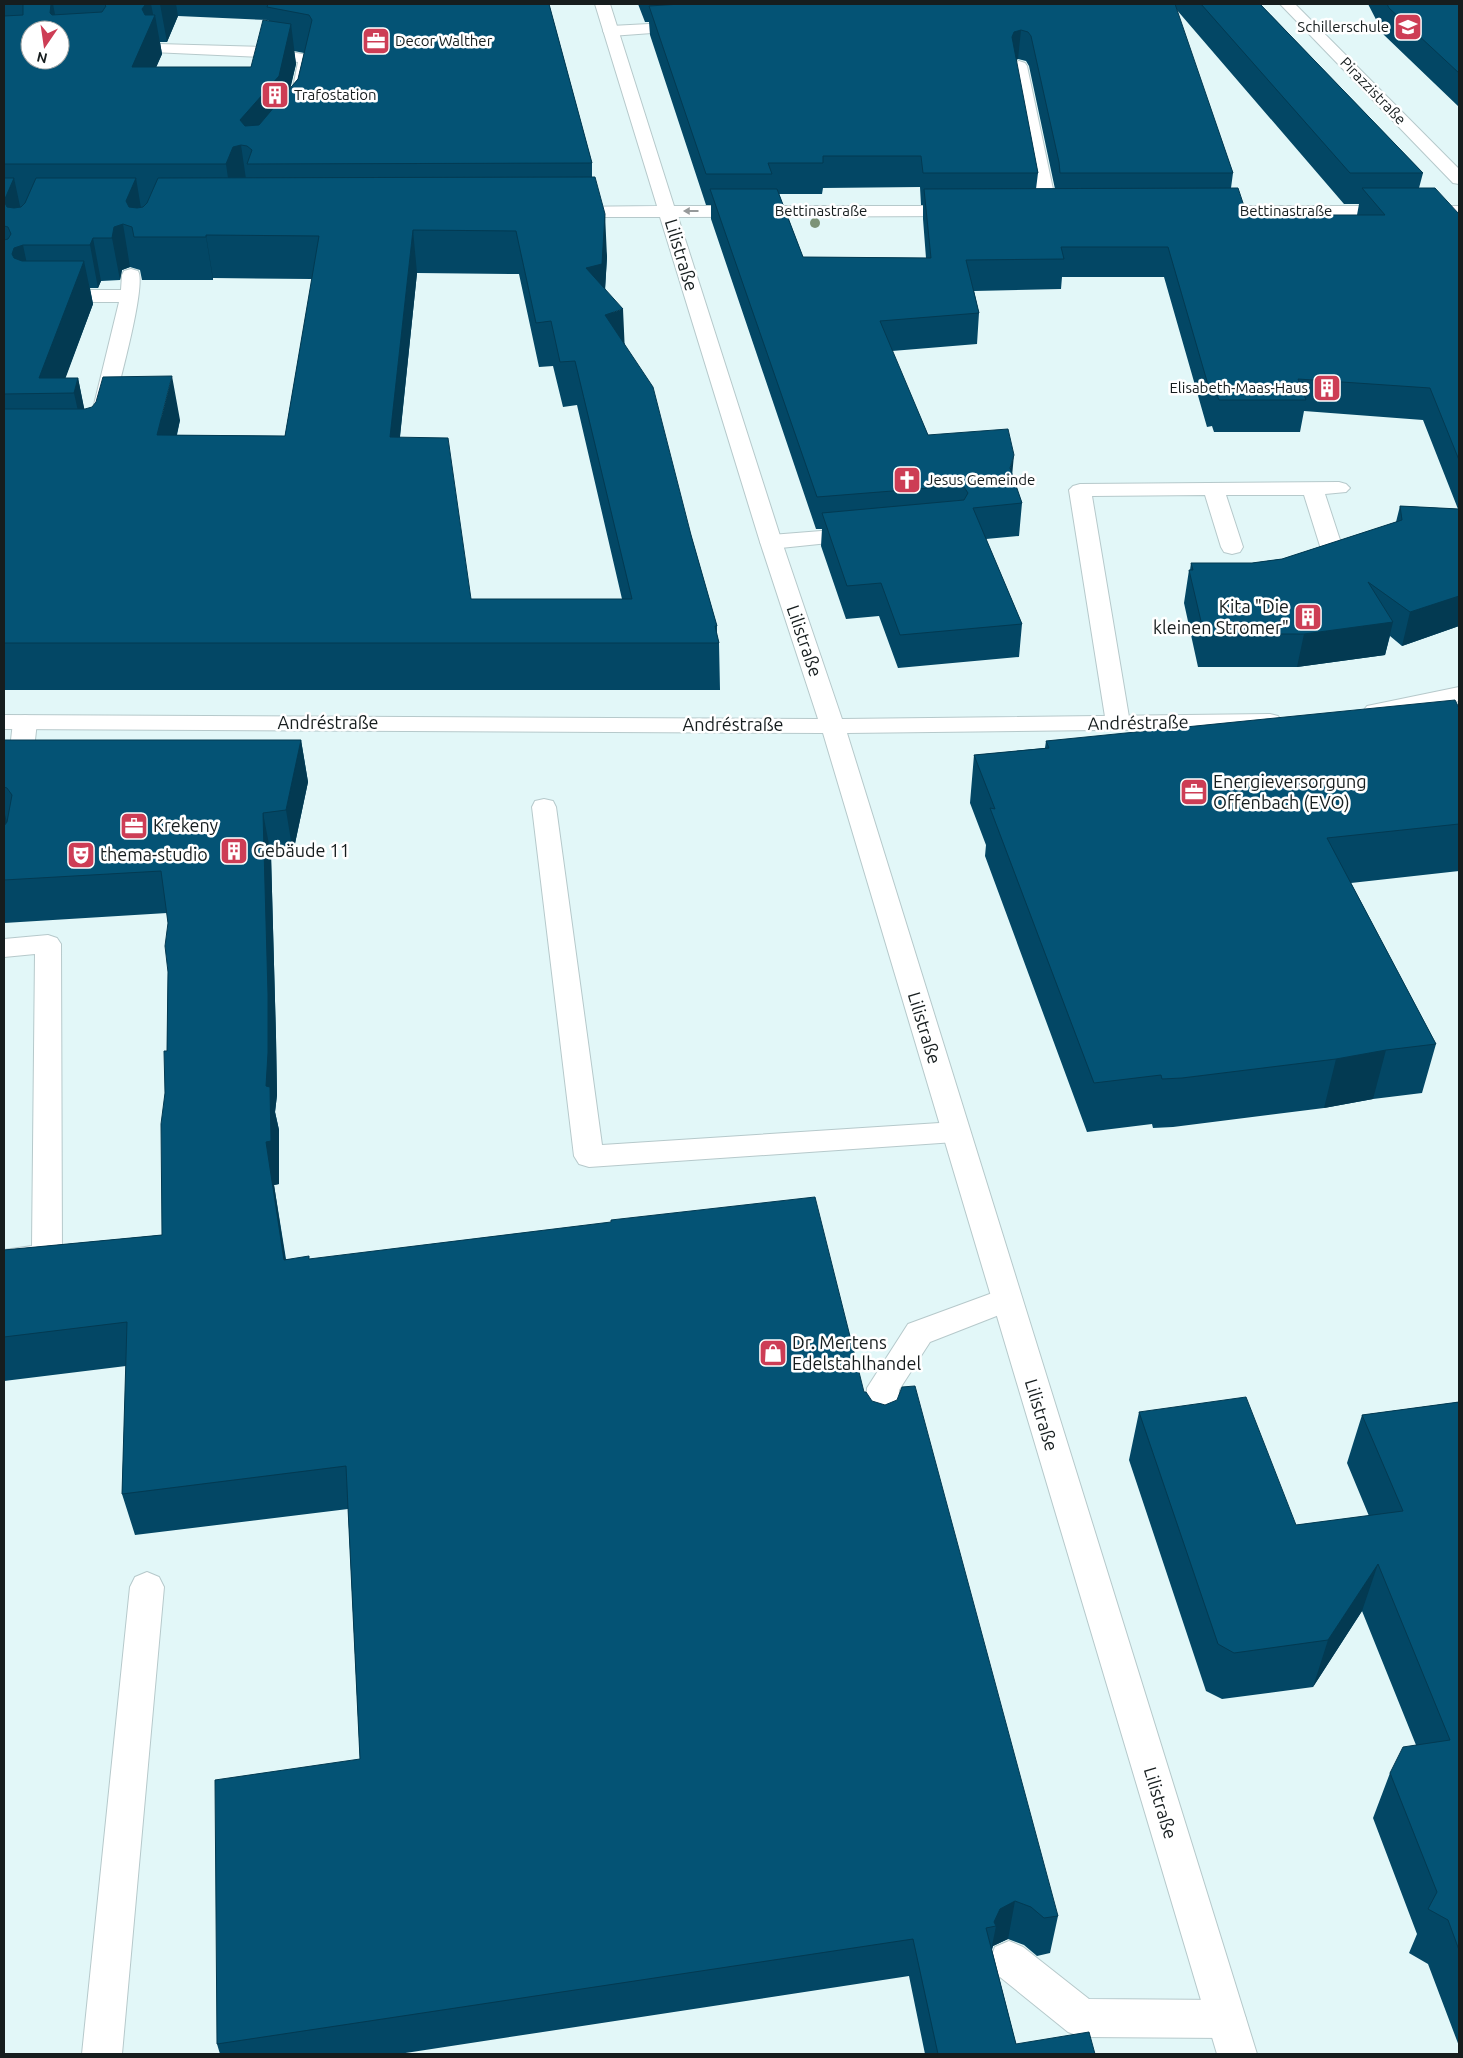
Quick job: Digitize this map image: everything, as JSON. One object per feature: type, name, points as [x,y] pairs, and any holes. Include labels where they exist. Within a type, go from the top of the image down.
[{"type":"street","name":"Lilistraße","points":[[602,4],[771,542],[832,726],[1231,2037]]},
{"type":"street","name":"Pirazzistraße","points":[[1287,4],[1459,179]]},
{"type":"street","points":[[611,31],[700,26]]},
{"type":"street","points":[[158,49],[264,52],[306,59],[296,110]]},
{"type":"street","points":[[1019,66],[1045,194],[1046,211]]},
{"type":"street","name":"Bettinastraße","points":[[549,212],[978,211]]},
{"type":"street","points":[[1026,211],[1065,211]]},
{"type":"street","name":"Bettinastraße","points":[[1193,211],[1459,211]]},
{"type":"street","points":[[98,428],[130,296],[131,275]]},
{"type":"street","points":[[32,296],[130,296]]},
{"type":"street","points":[[1118,723],[1080,490],[1339,488]]},
{"type":"street","points":[[1214,489],[1232,547]]},
{"type":"street","points":[[1313,489],[1330,546]]},
{"type":"street","points":[[771,542],[876,532]]},
{"type":"street","points":[[1354,715],[1458,696]]},
{"type":"street","name":"Andréstraße","points":[[15,722],[832,726],[1255,722],[1291,720]]},
{"type":"street","points":[[15,722],[21,758]]},
{"type":"street","points":[[544,807],[589,1156],[955,1132]]},
{"type":"street","points":[[4,948],[48,944],[47,1255],[4,1261]]},
{"type":"street","points":[[881,1432],[883,1388],[919,1333],[1006,1300]]},
{"type":"street","points":[[102,2054],[147,1587]]},
{"type":"street","points":[[1009,1960],[1082,2018],[1231,2037]]},
{"type":"building","points":[[23,4],[51,4],[50,13],[52,15],[102,12],[106,6],[104,4],[149,4],[145,5],[142,9],[145,15],[155,15],[132,67],[251,67],[263,20],[291,24],[279,76],[240,120],[245,126],[259,125],[298,79],[312,20],[309,15],[267,7],[268,4],[549,4],[592,163],[247,164],[252,150],[247,146],[241,145],[233,147],[226,164],[4,164],[4,16],[23,15]]},
{"type":"building","points":[[681,4],[1175,4],[1233,173],[1060,173],[1031,36],[1028,32],[1021,30],[1014,32],[1012,37],[1038,173],[923,173],[921,156],[823,156],[823,163],[768,163],[772,174],[706,174],[649,6]]},
{"type":"building","points":[[1201,4],[1260,4],[1423,173],[1350,173]]},
{"type":"building","points":[[1387,4],[1459,4],[1459,73],[1389,8]]},
{"type":"building","points":[[595,177],[605,214],[602,264],[586,268],[623,309],[605,315],[653,387],[691,535],[717,626],[715,626],[719,643],[4,643],[4,409],[85,409],[92,407],[96,402],[103,377],[172,376],[157,435],[285,436],[319,236],[206,235],[206,237],[134,237],[132,227],[123,224],[114,227],[112,238],[93,238],[90,245],[23,245],[14,248],[12,254],[14,258],[22,261],[84,261],[39,378],[78,378],[74,393],[4,394],[4,240],[8,239],[11,234],[8,227],[4,226],[4,201],[7,207],[21,207],[25,203],[36,178],[136,178],[126,201],[129,207],[137,208],[143,207],[147,203],[158,178]],"holes":[[[413,230],[516,231],[536,323],[551,321],[560,362],[575,361],[632,599],[471,599],[448,438],[390,437]]]},
{"type":"building","points":[[4,178],[14,178],[4,201]]},
{"type":"building","points":[[1238,188],[1246,212],[1252,212],[1253,215],[1385,215],[1362,188],[1435,188],[1459,214],[1459,460],[1430,388],[1298,379],[1306,400],[1219,400],[1217,395],[1211,395],[1168,247],[1061,247],[1064,259],[966,260],[979,313],[880,321],[928,435],[1008,429],[1014,455],[1010,468],[1022,503],[973,508],[1022,624],[900,635],[881,583],[847,586],[822,513],[964,500],[968,493],[964,487],[955,486],[817,497],[710,189],[777,189],[803,257],[931,258],[924,189]]},
{"type":"building","points":[[1400,506],[1459,509],[1459,596],[1410,612],[1368,582],[1393,622],[1304,634],[1204,634],[1189,570],[1193,570],[1191,563],[1252,563],[1282,559],[1402,520]]},
{"type":"building","points":[[1455,700],[1459,708],[1459,824],[1327,838],[1436,1044],[1336,1059],[1182,1078],[1162,1079],[1161,1075],[1094,1083],[990,808],[995,809],[974,755],[1049,748],[1046,741]]},
{"type":"building","points":[[4,740],[301,740],[286,810],[263,813],[268,994],[266,1086],[270,1087],[271,1141],[266,1142],[284,1260],[309,1256],[309,1259],[611,1222],[611,1220],[815,1197],[864,1392],[872,1401],[885,1405],[897,1400],[902,1387],[915,1386],[1058,1916],[1044,1918],[1031,1907],[1015,1901],[1000,1909],[994,1922],[996,1926],[986,1928],[1016,2044],[1089,2032],[1095,2054],[938,2054],[913,1939],[217,2044],[215,1780],[360,1759],[346,1466],[122,1494],[127,1322],[4,1337],[4,1250],[162,1235],[161,1124],[165,1093],[164,1051],[167,1051],[168,972],[165,946],[168,923],[161,871],[4,880],[4,826],[7,822],[12,795],[4,787]]},
{"type":"building","points":[[1246,1397],[1296,1525],[1403,1511],[1362,1415],[1459,1402],[1459,1950],[1448,1920],[1428,1909],[1437,1892],[1390,1773],[1403,1747],[1450,1740],[1378,1564],[1328,1640],[1234,1653],[1218,1644],[1139,1412]]},
{"type":"place","name":"Schillerschule","points":[[1408,27]]},
{"type":"place","name":"Decor Walther","points":[[376,41]]},
{"type":"place","name":"Trafostation","points":[[275,95]]},
{"type":"place","name":"Elisabeth-Maas-Haus","points":[[1327,388]]},
{"type":"place","name":"Jesus Gemeinde","points":[[907,480]]},
{"type":"place","name":"Kita \"Die kleinen Stromer\"","points":[[1308,617]]},
{"type":"place","name":"Energieversorgung Offenbach (EVO)","points":[[1194,792]]},
{"type":"place","name":"Krekeny","points":[[134,826]]},
{"type":"place","name":"Gebäude 11","points":[[234,851]]},
{"type":"place","name":"thema-studio","points":[[81,855]]},
{"type":"place","name":"Dr. Mertens Edelstahlhandel","points":[[773,1353]]}]
